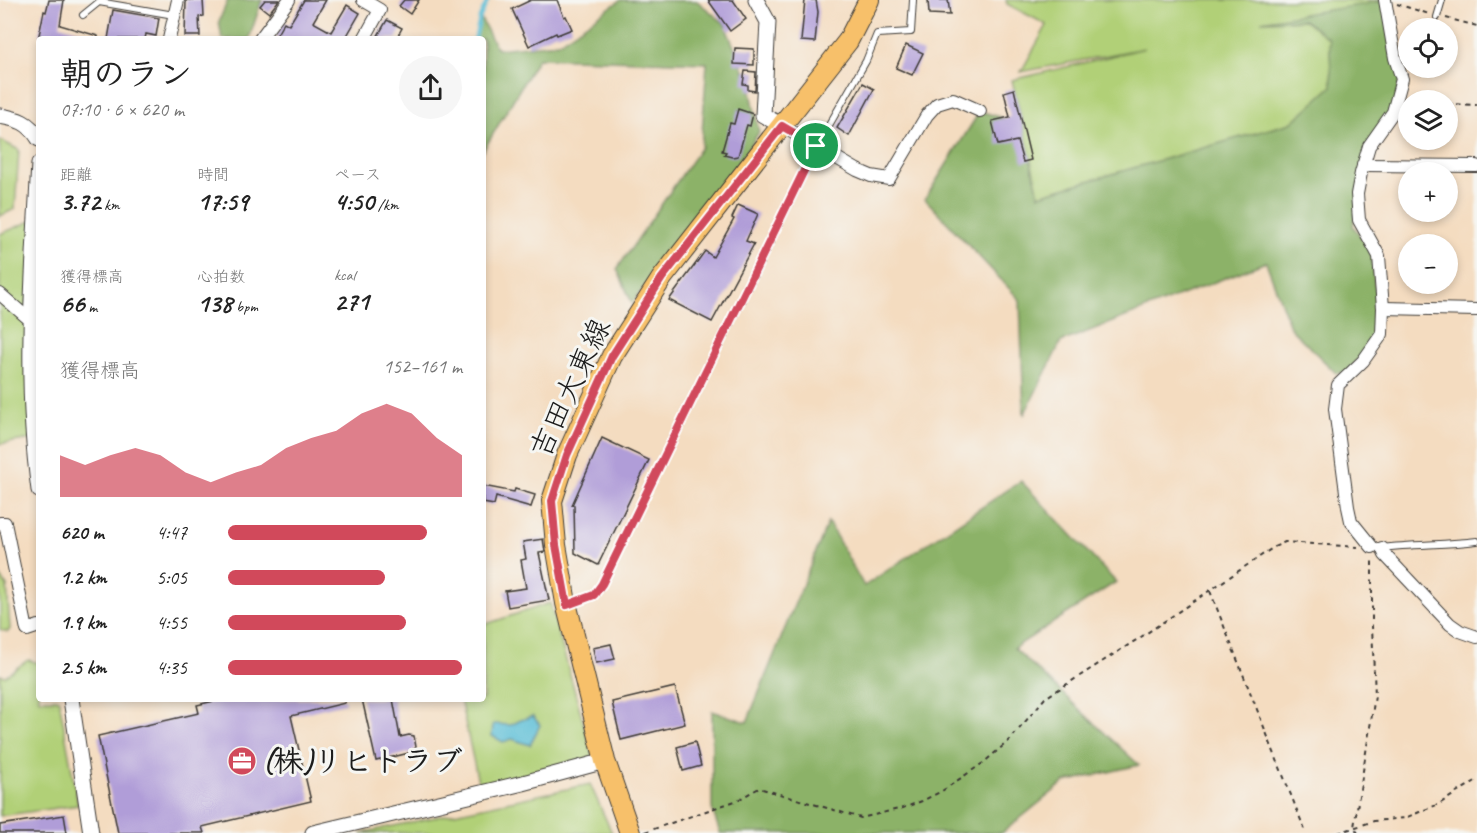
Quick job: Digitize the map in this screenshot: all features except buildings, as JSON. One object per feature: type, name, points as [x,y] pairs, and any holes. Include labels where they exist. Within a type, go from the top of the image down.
[{"type":"main road","name":"吉田大東線","points":[[630,833],[604,761],[567,605],[556,545],[552,501],[567,455],[612,356],[662,278],[849,41],[869,0]]},
{"type":"street","points":[[170,36],[178,0]]},
{"type":"street","points":[[265,36],[289,0]]},
{"type":"street","points":[[363,0],[380,10],[366,36]]},
{"type":"street","points":[[756,0],[768,22],[763,115],[857,170],[871,176],[889,178],[927,116],[937,104],[953,99],[981,111]]},
{"type":"street","points":[[1385,0],[1395,58],[1402,79],[1393,112],[1369,146],[1357,194],[1359,220],[1377,251],[1383,308],[1382,334],[1363,361],[1338,385],[1335,409],[1348,507],[1351,522],[1450,624],[1460,631],[1477,637]]},
{"type":"street","points":[[0,116],[19,119],[36,130]]},
{"type":"street","points":[[1363,165],[1477,166]]},
{"type":"street","points":[[36,216],[30,320],[30,400],[36,468]]},
{"type":"street","points":[[0,294],[30,320]]},
{"type":"street","points":[[1383,308],[1477,310]]},
{"type":"street","points":[[0,524],[5,523],[27,630],[36,627]]},
{"type":"street","points":[[71,702],[91,833]]},
{"type":"street","points":[[313,833],[523,783],[604,761]]},
{"type":"lane","points":[[567,605],[594,595],[602,584],[816,146],[866,61],[877,34],[912,32],[913,0]]},
{"type":"lane","points":[[1437,16],[1442,0]]},
{"type":"lane","points":[[83,15],[99,2],[174,15]]},
{"type":"lane","points":[[1377,548],[1477,541]]},
{"type":"path","points":[[1385,0],[1477,26]]},
{"type":"path","points":[[1458,104],[1477,105]]},
{"type":"path","points":[[643,833],[738,800],[759,788],[861,818],[922,801],[942,791],[983,763],[1010,740],[1045,698],[1274,547],[1285,542],[1377,548],[1372,626],[1375,696],[1354,827],[1358,833]]},
{"type":"path","points":[[1210,591],[1306,833]]},
{"type":"path","points":[[1338,833],[1374,821],[1405,818],[1439,804],[1477,780]]},
{"type":"green space","points":[[228,0],[262,0],[250,36],[222,36],[219,21]]},
{"type":"green space","points":[[621,0],[697,1],[724,23],[749,82],[759,132],[739,163],[632,303],[617,269],[701,147],[707,63],[538,58],[486,146],[486,36],[476,36],[480,17],[497,49],[558,43]]},
{"type":"green space","points":[[1006,0],[1383,1],[1288,21],[1304,20],[1329,39],[1333,86],[1291,123],[1039,195],[1012,80],[1145,48],[1021,72],[1047,25],[1007,4]]},
{"type":"green space","points":[[1383,1],[1398,64],[1398,78],[1401,78],[1393,112],[1369,146],[1353,226],[1371,250],[1377,310],[1369,347],[1346,373],[1336,373],[1291,329],[1266,262],[1061,342],[1024,415],[1020,300],[925,199],[980,111],[1022,124],[1039,195],[1291,123],[1332,86],[1329,39],[1304,20],[1261,21]]},
{"type":"green space","points":[[0,140],[19,150],[15,209],[0,216]]},
{"type":"green space","points":[[36,219],[36,438],[0,444],[0,234]]},
{"type":"green space","points":[[1021,481],[1116,582],[1014,648],[1139,765],[1065,782],[1002,833],[720,833],[712,809],[712,711],[747,722],[828,522],[864,586]]},
{"type":"green space","points":[[0,576],[7,586],[10,629],[8,632],[0,630]]},
{"type":"green space","points":[[550,603],[593,757],[480,791],[461,702],[486,702],[486,624]]},
{"type":"green space","points":[[28,660],[36,662],[36,702],[60,702],[78,805],[0,816],[0,675],[5,676]]},
{"type":"green space","points":[[590,784],[612,833],[361,833]]},
{"type":"water","points":[[533,716],[540,725],[530,745],[512,739],[503,742],[492,736],[493,724],[511,725]]},
{"type":"waterway","points":[[476,36],[480,17],[488,0]]},
{"type":"place","name":"(株)リヒトラブ","points":[[242,761]]},
{"type":"route","points":[[782,126],[816,146],[618,555],[594,595],[567,605],[556,545],[552,501],[567,455],[612,356],[662,278],[782,126]]}]
